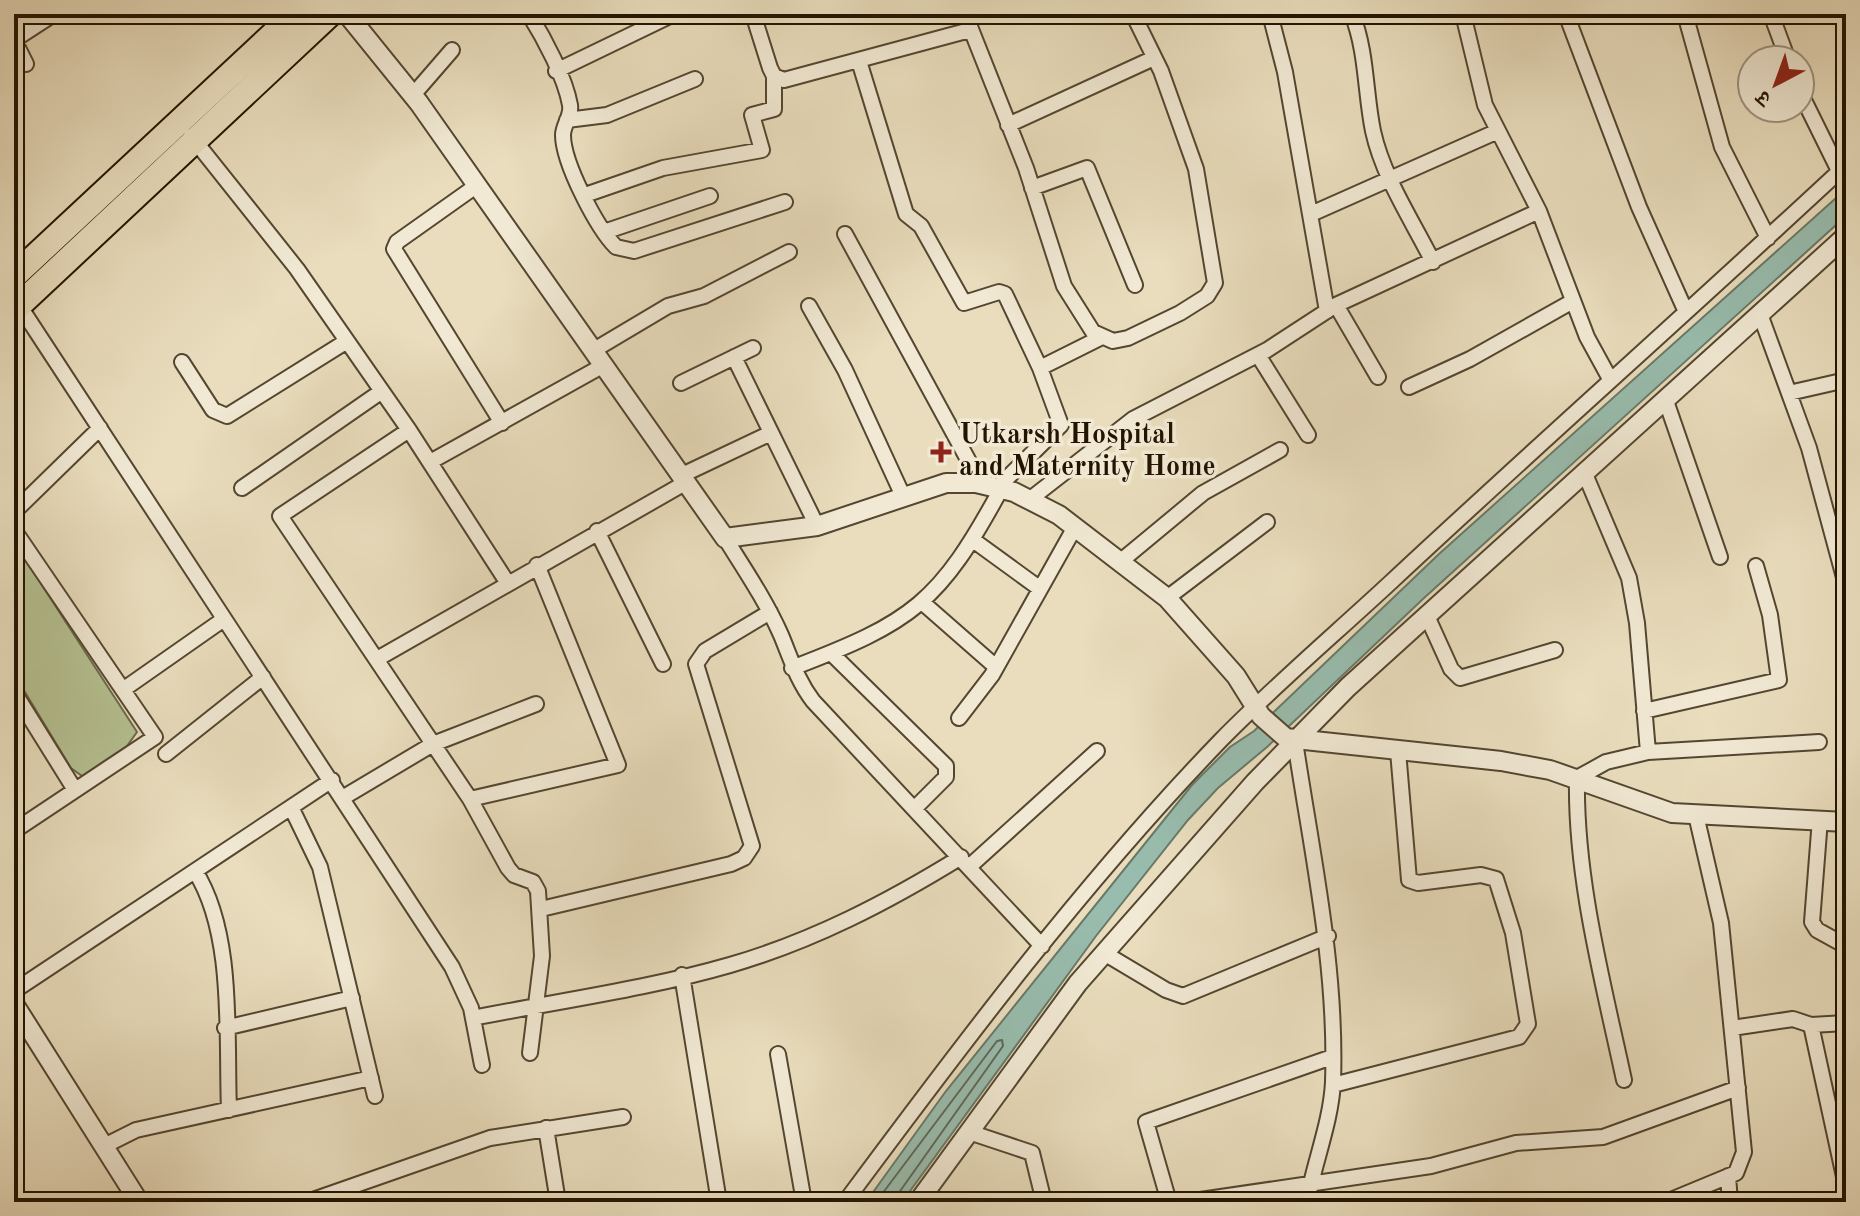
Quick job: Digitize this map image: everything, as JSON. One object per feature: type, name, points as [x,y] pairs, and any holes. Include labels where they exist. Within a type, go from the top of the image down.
[{"type":"highway","points":[[16,308],[295,14]]},
{"type":"highway","points":[[14,276],[330,14]]},
{"type":"street","points":[[26,64],[14,41],[54,14]]},
{"type":"street","points":[[347,14],[413,95],[725,538],[770,612],[792,668],[813,701],[1042,946]]},
{"type":"street","points":[[529,14],[545,41],[569,104],[565,147],[585,195],[604,232],[616,247],[629,253],[785,202]]},
{"type":"street","points":[[556,71],[674,14]]},
{"type":"street","points":[[585,195],[663,168],[762,150],[752,115],[774,109],[774,76],[753,14]]},
{"type":"street","points":[[965,14],[1032,188],[1064,286],[1078,313],[1100,338],[1113,341],[1128,338],[1180,313],[1207,296],[1215,283],[1196,169],[1181,120],[1133,14]]},
{"type":"street","points":[[1270,14],[1285,72],[1332,308],[1378,377]]},
{"type":"street","points":[[1352,14],[1367,68],[1373,131],[1391,179],[1433,262]]},
{"type":"street","points":[[1463,14],[1485,105],[1539,211],[1573,301],[1610,379]]},
{"type":"street","points":[[1566,14],[1639,207],[1686,312]]},
{"type":"street","points":[[1685,14],[1722,147],[1768,238]]},
{"type":"street","points":[[1771,14],[1782,44]]},
{"type":"street","points":[[774,76],[791,79],[970,30]]},
{"type":"street","points":[[413,95],[452,50]]},
{"type":"street","points":[[1008,125],[1154,58]]},
{"type":"street","points":[[792,668],[867,639],[923,603],[950,574],[973,540],[999,488],[1061,425],[1040,368],[1005,294],[999,292],[964,303],[921,226],[906,214],[859,61]]},
{"type":"street","points":[[567,120],[607,115],[695,79]]},
{"type":"street","points":[[845,1202],[995,1003],[1175,789],[1610,379],[1843,168],[1816,120]]},
{"type":"street","points":[[186,131],[297,269],[409,430],[507,582]]},
{"type":"street","points":[[1311,214],[1498,131]]},
{"type":"street","points":[[1032,188],[1087,168],[1135,285]]},
{"type":"street","points":[[476,186],[397,242],[394,249],[502,423]]},
{"type":"street","points":[[604,232],[710,196]]},
{"type":"street","points":[[1029,500],[1133,419],[1258,355],[1332,308],[1539,211]]},
{"type":"street","points":[[845,234],[972,467],[976,483]]},
{"type":"street","points":[[918,1202],[1104,953],[1290,740],[1846,236]]},
{"type":"street","points":[[430,462],[502,423],[599,358],[656,312],[704,296],[789,252]]},
{"type":"street","points":[[1409,387],[1470,359],[1573,301]]},
{"type":"street","points":[[809,306],[852,384],[903,496]]},
{"type":"street","points":[[16,308],[100,428],[344,797],[452,967],[473,1018],[482,1065]]},
{"type":"street","points":[[1760,314],[1809,448],[1846,585]]},
{"type":"street","points":[[1040,368],[1100,338]]},
{"type":"street","points":[[182,362],[213,410],[227,416],[347,341]]},
{"type":"street","points":[[681,383],[753,348]]},
{"type":"street","points":[[1258,355],[1308,435]]},
{"type":"street","points":[[734,357],[817,526]]},
{"type":"street","points":[[1789,393],[1846,380]]},
{"type":"street","points":[[242,488],[382,391]]},
{"type":"street","points":[[1666,401],[1720,557]]},
{"type":"street","points":[[14,512],[100,428]]},
{"type":"street","points":[[409,430],[280,516],[470,799],[508,868],[514,875],[533,882],[541,909],[537,1005],[530,1053]]},
{"type":"street","points":[[377,659],[683,479],[771,433]]},
{"type":"street","points":[[1121,561],[1203,493],[1280,450]]},
{"type":"street","points":[[1585,474],[1629,578],[1648,752]]},
{"type":"street","points":[[725,538],[817,526],[946,483],[976,483],[999,488],[1029,500],[1075,527],[1167,598],[1236,676],[1258,712],[1290,740],[1501,761],[1577,778],[1672,813],[1846,822]]},
{"type":"street","points":[[1167,598],[1267,522]]},
{"type":"street","points":[[959,718],[996,667],[1075,527]]},
{"type":"street","points":[[14,530],[155,737],[14,831]]},
{"type":"street","points":[[597,531],[663,664]]},
{"type":"street","points":[[973,540],[1039,588]]},
{"type":"street","points":[[470,799],[618,765],[537,565]]},
{"type":"street","points":[[1644,711],[1779,680],[1768,606],[1756,566]]},
{"type":"street","points":[[923,603],[996,667]]},
{"type":"street","points":[[541,909],[731,864],[747,854],[752,846],[696,664],[705,651],[770,612]]},
{"type":"street","points":[[1427,616],[1451,669],[1460,678],[1555,650]]},
{"type":"street","points":[[124,689],[224,619]]},
{"type":"street","points":[[831,653],[946,766],[946,777],[915,808]]},
{"type":"street","points":[[166,754],[263,677]]},
{"type":"street","points":[[14,692],[75,790]]},
{"type":"street","points":[[344,797],[433,744],[536,704]]},
{"type":"street","points":[[1290,740],[1328,936],[1333,1085],[1307,1202]]},
{"type":"street","points":[[1577,778],[1606,762],[1648,752],[1819,742]]},
{"type":"street","points":[[473,1018],[730,965],[822,932],[965,861],[1097,751]]},
{"type":"street","points":[[1333,1085],[1519,1037],[1528,1024],[1513,933],[1496,879],[1481,875],[1418,883],[1409,880],[1398,751]]},
{"type":"street","points":[[1577,778],[1577,818],[1588,893],[1624,1080]]},
{"type":"street","points":[[14,991],[332,780]]},
{"type":"street","points":[[291,807],[320,867],[375,1096]]},
{"type":"street","points":[[1666,1202],[1728,1176],[1742,1164],[1744,1152],[1721,923],[1696,815]]},
{"type":"street","points":[[1820,819],[1812,922],[1817,930],[1846,946]]},
{"type":"street","points":[[195,871],[213,905],[221,948],[229,1110]]},
{"type":"street","points":[[1104,953],[1166,990],[1183,996],[1328,936]]},
{"type":"street","points":[[682,975],[719,1202]]},
{"type":"street","points":[[225,1028],[352,998]]},
{"type":"street","points":[[14,1004],[139,1202]]},
{"type":"street","points":[[1732,1028],[1793,1019],[1811,1025],[1846,1186]]},
{"type":"street","points":[[1811,1025],[1846,1023]]},
{"type":"street","points":[[778,1054],[804,1202]]},
{"type":"street","points":[[1169,1202],[1146,1122],[1332,1057]]},
{"type":"street","points":[[104,1146],[136,1130],[371,1078]]},
{"type":"street","points":[[1187,1202],[1431,1166],[1516,1143],[1603,1137],[1738,1088]]},
{"type":"street","points":[[307,1202],[490,1138],[623,1117]]},
{"type":"street","points":[[546,1128],[558,1202]]},
{"type":"street","points":[[969,1132],[1032,1153],[1044,1202]]},
{"type":"street","points":[[1728,1176],[1730,1202]]},
{"type":"shaded area","points":[[14,542],[137,732],[127,746],[82,776],[71,768],[14,674]]},
{"type":"water","points":[[1846,189],[1846,216],[1424,598],[1267,747],[1218,788],[1188,820],[1096,936],[902,1202],[866,1202],[946,1091],[1192,785],[1230,747],[1254,731],[1439,554]]},
{"type":"place","name":"Utkarsh Hospital and Maternity Home","points":[[941,452]]}]
